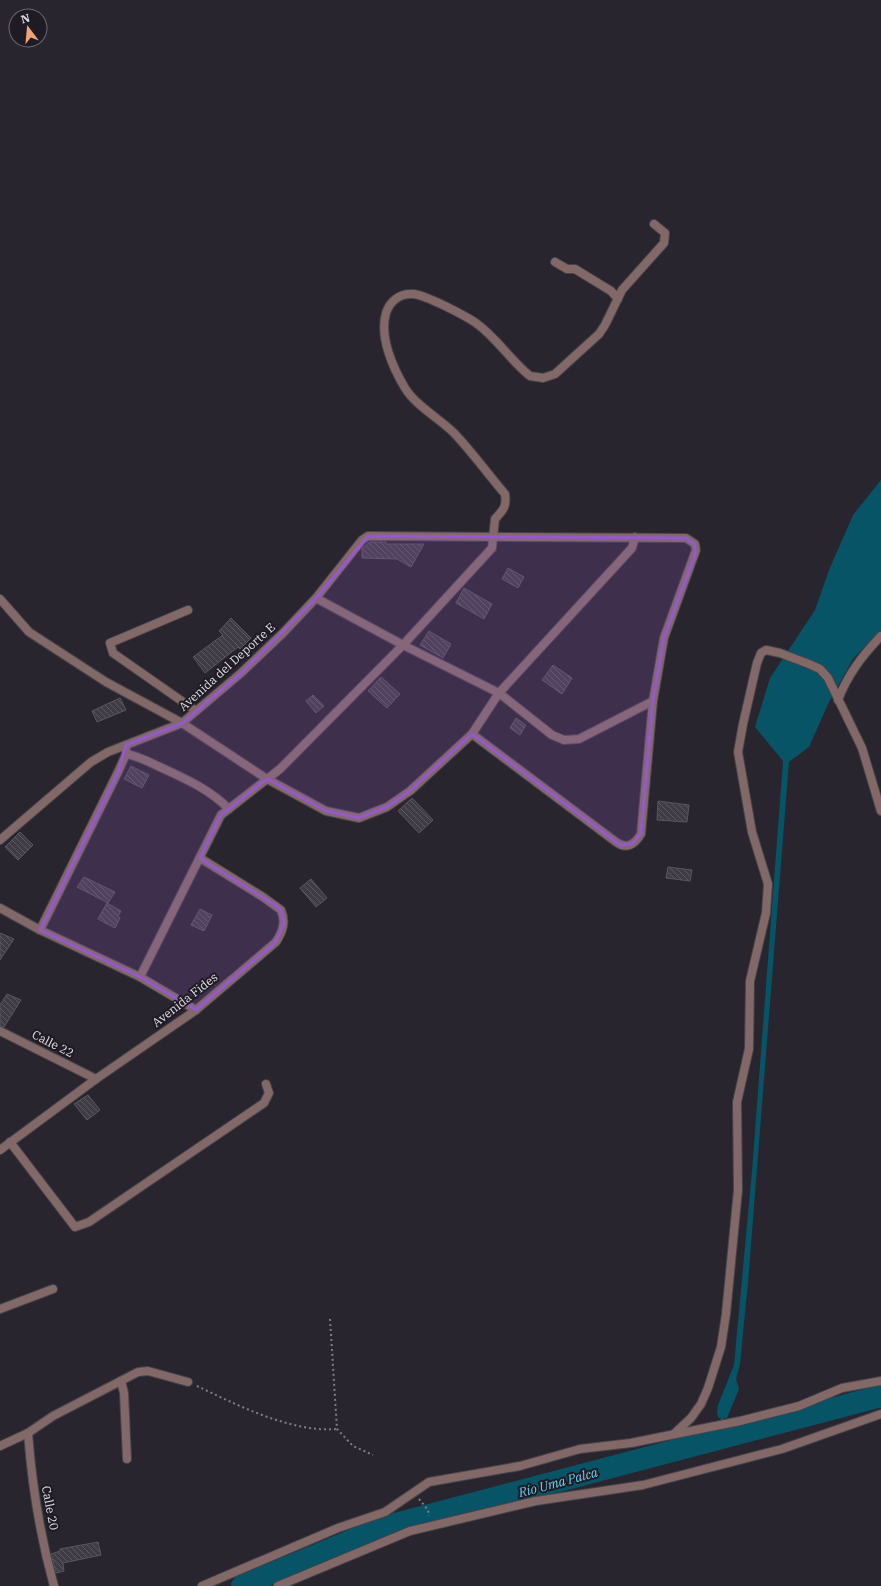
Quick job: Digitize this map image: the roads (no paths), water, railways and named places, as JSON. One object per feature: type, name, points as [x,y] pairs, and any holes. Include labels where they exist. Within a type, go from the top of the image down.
[{"type":"street","points":[[140,977],[221,815],[280,769],[403,645],[492,548],[494,537],[494,519],[504,509],[506,502],[505,494],[455,434],[406,389],[388,350],[386,340],[386,315],[389,306],[400,296],[414,294],[457,312],[487,333],[530,376],[543,378],[555,374],[599,334],[627,284],[664,243],[665,233],[654,224]]},
{"type":"street","points":[[556,262],[567,269],[575,269],[611,291],[618,299]]},
{"type":"street","name":"Avenida del Deporte E","points":[[0,840],[91,762],[108,752],[126,750],[182,724],[241,674],[316,598],[362,540],[368,536],[494,537]]},
{"type":"street","points":[[472,734],[620,845],[628,846],[636,842],[641,834],[654,701],[664,638],[696,550],[695,544],[686,538],[494,537]]},
{"type":"street","points":[[0,599],[29,632],[106,682],[182,724],[267,779],[326,811],[359,818],[387,808],[410,791],[472,734],[499,693],[632,548],[635,537]]},
{"type":"street","points":[[316,598],[403,645],[499,693],[552,735],[564,740],[579,739],[654,701]]},
{"type":"street","points":[[188,610],[110,643],[113,653],[196,711]]},
{"type":"street","points":[[838,700],[846,680],[856,665],[881,636]]},
{"type":"street","points":[[675,1433],[691,1418],[701,1404],[708,1388],[721,1347],[726,1314],[738,1190],[737,1102],[749,1049],[750,981],[766,913],[768,884],[752,832],[738,752],[756,663],[761,654],[766,650],[780,653],[820,669],[828,678],[862,748],[881,811]]},
{"type":"street","points":[[40,930],[126,750],[199,785],[216,796],[229,809]]},
{"type":"street","name":"Avenida Fides","points":[[0,1150],[96,1079],[196,1010],[276,942],[280,936],[284,923],[281,910],[200,858]]},
{"type":"street","points":[[0,908],[40,930],[140,977],[196,1010]]},
{"type":"street","name":"Calle 22","points":[[0,1031],[96,1079]]},
{"type":"street","points":[[10,1142],[75,1226],[82,1225],[89,1222],[264,1103],[269,1093],[266,1084]]},
{"type":"street","points":[[0,1309],[20,1300],[53,1289]]},
{"type":"street","points":[[0,1446],[28,1433],[53,1416],[138,1372],[148,1371],[188,1382]]},
{"type":"street","points":[[121,1381],[124,1393],[127,1459]]},
{"type":"street","points":[[202,1586],[338,1528],[386,1512],[429,1482],[520,1466],[580,1449],[631,1443],[740,1421],[799,1406],[842,1388],[881,1381]]},
{"type":"street","points":[[278,1586],[410,1531],[536,1501],[643,1485],[782,1449],[881,1414]]},
{"type":"street","name":"Calle 20","points":[[28,1433],[32,1477],[47,1561],[54,1586]]},
{"type":"water","points":[[881,480],[881,630],[853,659],[829,702],[809,747],[789,762],[748,1283],[740,1364],[736,1379],[739,1389],[727,1418],[719,1418],[717,1414],[718,1405],[734,1365],[752,1171],[783,761],[755,727],[770,678],[815,610],[829,570],[853,515]]},
{"type":"waterway","name":"Río Uma Palca","points":[[242,1586],[384,1527],[881,1396]]},
{"type":"waterway","points":[[707,1443],[706,1437],[721,1424],[723,1414]]}]
